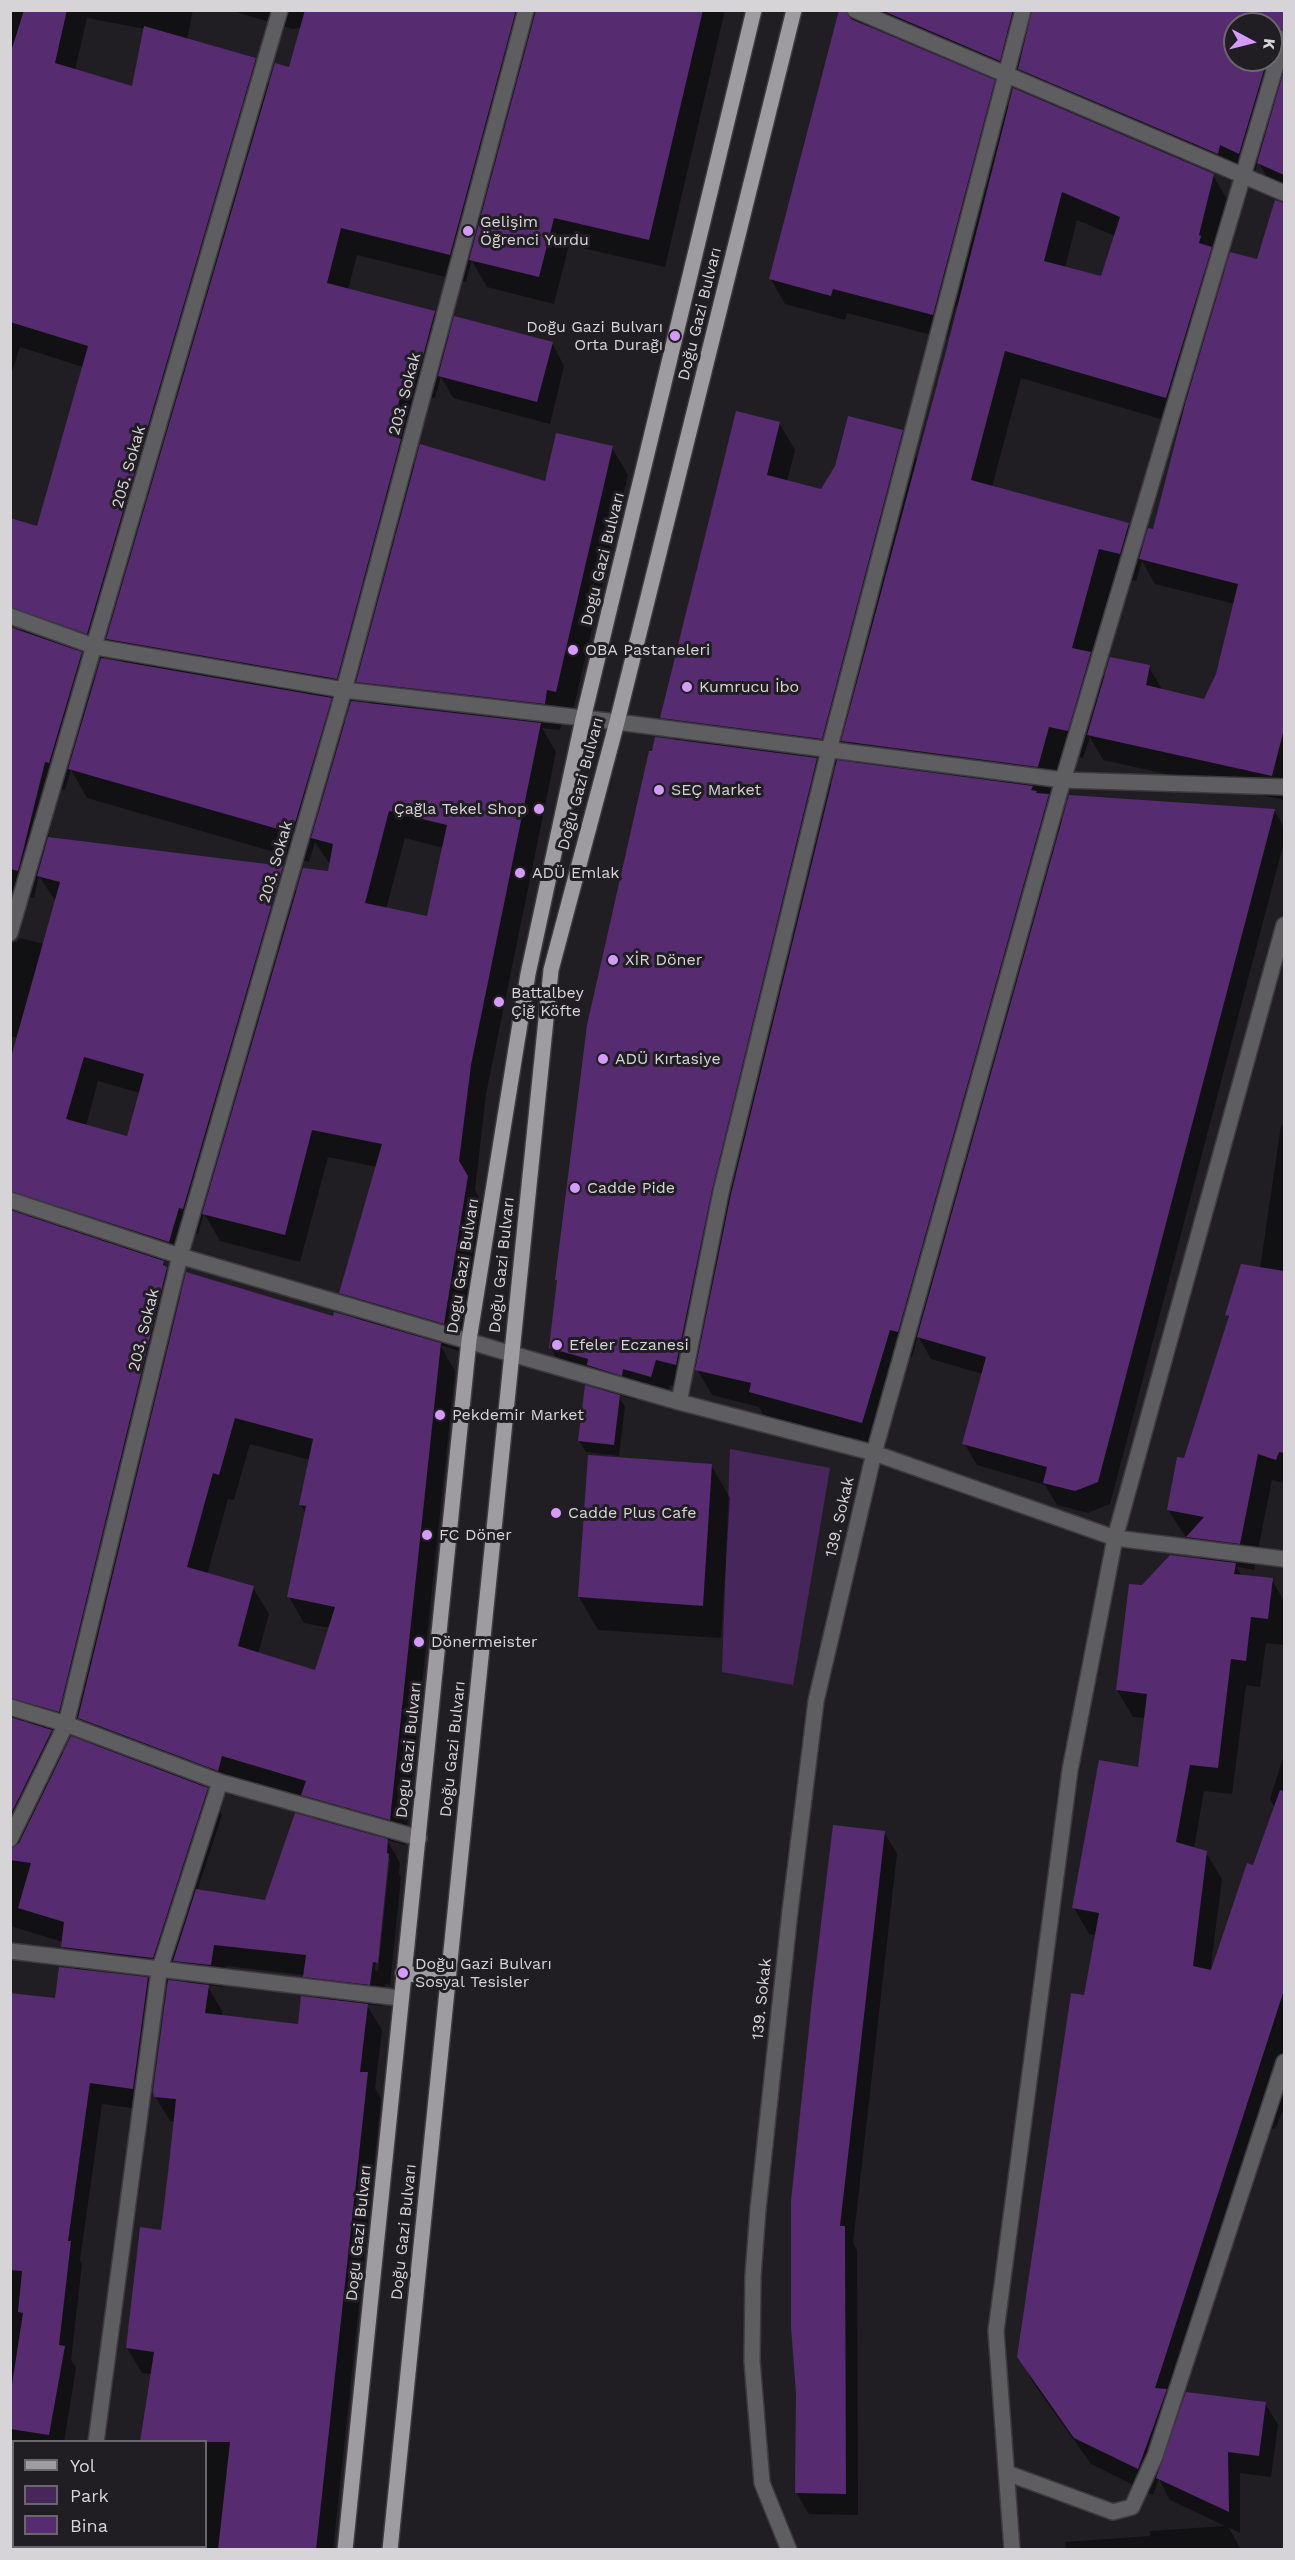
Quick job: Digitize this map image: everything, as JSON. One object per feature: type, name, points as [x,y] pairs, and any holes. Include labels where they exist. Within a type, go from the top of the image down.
[{"type":"main road","name":"Dogu Gazi Bulvarı","points":[[345,2550],[469,1340],[528,974],[583,719],[753,10]]},
{"type":"main road","name":"Doğu Gazi Bulvarı","points":[[390,2550],[551,970],[617,722],[794,10]]},
{"type":"main road","points":[[403,1974],[447,1979]]},
{"type":"street","name":"205. Sokak","points":[[10,933],[96,647],[280,10]]},
{"type":"street","name":"203. Sokak","points":[[10,1839],[66,1724],[180,1256],[344,690],[526,10]]},
{"type":"street","points":[[855,10],[1284,193]]},
{"type":"street","points":[[679,1402],[721,1192],[829,750],[1023,10]]},
{"type":"street","name":"139. Sokak","points":[[789,2550],[762,2483],[752,2361],[753,2276],[790,1911],[816,1701],[873,1453],[1063,780],[1284,38]]},
{"type":"street","points":[[10,616],[96,647],[344,690],[617,722],[1063,780],[1284,787]]},
{"type":"street","points":[[1012,2550],[996,2331],[1070,1770],[1115,1538],[1284,925]]},
{"type":"street","points":[[10,1200],[180,1256],[512,1354],[679,1402],[873,1453],[1115,1538],[1284,1559]]},
{"type":"street","points":[[10,1707],[66,1724],[220,1782],[418,1838]]},
{"type":"street","points":[[96,2440],[159,1971],[220,1782]]},
{"type":"street","points":[[10,1951],[159,1971],[400,1998]]},
{"type":"street","points":[[1007,2472],[1113,2512],[1132,2507],[1155,2456],[1284,2062]]},
{"type":"green space","points":[[730,1449],[830,1468],[793,1685],[722,1672]]},
{"type":"building","points":[[24,10],[67,10],[55,63],[132,86],[144,26],[256,58],[87,634],[10,607],[10,518],[37,526],[88,346],[10,322],[10,55]]},
{"type":"building","points":[[305,10],[516,10],[450,255],[341,228],[327,283],[435,311],[419,371],[408,368],[390,435],[401,439],[337,679],[106,639],[275,63],[289,67]]},
{"type":"building","points":[[536,10],[703,10],[649,240],[554,218],[539,277],[469,260]]},
{"type":"building","points":[[839,10],[845,10],[851,19],[995,80],[933,315],[833,289],[831,296],[769,279]]},
{"type":"building","points":[[881,10],[1013,10],[1000,61]]},
{"type":"building","points":[[1032,10],[1284,10],[1283,29],[1283,12],[1223,12],[1223,72],[1263,72],[1239,154],[1220,145],[1218,154],[1018,69]]},
{"type":"building","points":[[1284,70],[1284,175],[1257,163]]},
{"type":"building","points":[[1013,88],[1214,174],[1199,235],[1201,236],[1199,243],[1212,247],[1166,398],[1005,351],[971,480],[1129,523],[1120,554],[1099,549],[1072,648],[1091,652],[1068,731],[1049,727],[1038,767],[841,741],[945,355]],"holes":[[[1062,192],[1120,217],[1101,276],[1044,261]]]},
{"type":"building","points":[[1275,200],[1284,203],[1284,729],[1272,776],[1087,735],[1110,657],[1150,665],[1146,685],[1204,699],[1216,674],[1238,584],[1139,559],[1148,528],[1153,529],[1185,404],[1230,252],[1257,259]]},
{"type":"building","points":[[454,316],[553,342],[537,402],[438,376]]},
{"type":"building","points":[[736,411],[780,422],[767,475],[821,489],[835,466],[848,416],[903,430],[822,739],[660,718]]},
{"type":"building","points":[[556,433],[613,446],[556,692],[547,690],[545,704],[356,682],[420,444],[545,481]]},
{"type":"building","points":[[10,627],[82,652],[49,763],[45,762],[18,871],[10,869]]},
{"type":"building","points":[[101,658],[332,698],[292,833],[68,769]]},
{"type":"building","points":[[351,701],[541,723],[471,1065],[459,1161],[468,1176],[444,1324],[339,1293],[382,1144],[312,1130],[285,1235],[202,1214],[303,868],[328,871],[333,844],[311,838]],"holes":[[[389,811],[447,825],[427,916],[365,903]]]},
{"type":"building","points":[[655,737],[817,758],[712,1190],[676,1365],[656,1360],[651,1377],[623,1369],[622,1376],[587,1365],[588,1359],[549,1348],[557,1280],[555,1280],[587,1025],[649,751],[652,751]]},
{"type":"building","points":[[837,760],[1033,786],[1031,790],[1037,791],[1036,793],[1049,794],[898,1332],[890,1330],[862,1423],[749,1392],[751,1383],[695,1370],[731,1194]]},
{"type":"building","points":[[1069,795],[1275,809],[1098,1482],[1075,1491],[1043,1483],[1047,1467],[962,1444],[986,1357],[917,1337]]},
{"type":"building","points":[[48,837],[283,866],[183,1209],[179,1208],[169,1242],[10,1191],[10,1061],[60,882],[37,876]],"holes":[[[84,1057],[144,1074],[127,1136],[66,1119]]]},
{"type":"building","points":[[10,1210],[164,1261],[163,1265],[167,1267],[59,1712],[10,1698]]},
{"type":"building","points":[[1241,1264],[1284,1271],[1284,1453],[1279,1452],[1276,1460],[1258,1454],[1240,1544],[1186,1537],[1204,1517],[1167,1510],[1177,1457],[1184,1458],[1229,1316],[1225,1315]]},
{"type":"building","points":[[186,1272],[333,1316],[334,1312],[441,1343],[390,1820],[301,1795],[306,1781],[222,1756],[218,1771],[78,1718]],"holes":[[[235,1418],[313,1439],[299,1505],[306,1506],[287,1597],[335,1607],[315,1670],[238,1646],[254,1586],[187,1567],[213,1473],[219,1475]]]},
{"type":"building","points":[[585,1385],[620,1395],[614,1445],[578,1441]]},
{"type":"building","points":[[588,1455],[712,1464],[703,1606],[578,1597]]},
{"type":"building","points":[[1170,1555],[1236,1563],[1234,1574],[1273,1578],[1268,1619],[1251,1617],[1246,1661],[1231,1659],[1218,1768],[1190,1765],[1176,1842],[1207,1851],[1193,1966],[1211,1970],[1247,1863],[1253,1865],[1280,1790],[1284,1791],[1284,1990],[1155,2388],[1167,2389],[1138,2469],[1074,2438],[1017,2357],[1071,1993],[1084,1995],[1099,1913],[1072,1908],[1099,1760],[1138,1767],[1147,1694],[1116,1690],[1129,1584],[1142,1585]]},
{"type":"building","points":[[10,1717],[52,1730],[10,1816]]},
{"type":"building","points":[[71,1736],[208,1788],[153,1958],[61,1947],[64,1922],[18,1908],[31,1863],[10,1860],[10,1849],[19,1843]]},
{"type":"building","points":[[295,1813],[388,1839],[387,1853],[389,1854],[378,1963],[373,1962],[370,1985],[303,1977],[306,1955],[214,1945],[211,1965],[173,1961],[196,1889],[265,1900]]},
{"type":"building","points":[[833,1825],[885,1831],[840,2226],[845,2226],[846,2494],[795,2493],[796,2393],[791,2327],[791,2201]]},
{"type":"building","points":[[59,1967],[148,1977],[133,2089],[90,2083],[68,2241],[71,2241],[59,2345],[65,2346],[49,2435],[10,2429],[10,2397],[23,2313],[18,2312],[22,2271],[10,2270],[10,1993],[55,1998]]},
{"type":"building","points":[[168,1980],[209,1985],[205,2013],[298,2024],[301,1996],[368,2004],[360,2072],[368,2072],[316,2550],[218,2550],[230,2442],[140,2440],[154,2352],[126,2348],[140,2227],[161,2230],[176,2099],[154,2097]]},
{"type":"building","points":[[1186,2392],[1266,2402],[1259,2456],[1228,2452],[1229,2512],[1156,2478]]},
{"type":"place","name":"Gelişim Öğrenci Yurdu","points":[[468,231]]},
{"type":"place","name":"Doğu Gazi Bulvarı Orta Durağı","points":[[675,336]]},
{"type":"place","name":"OBA Pastaneleri","points":[[573,650]]},
{"type":"place","name":"Kumrucu İbo","points":[[687,687]]},
{"type":"place","name":"SEÇ Market","points":[[659,790]]},
{"type":"place","name":"Çağla Tekel Shop","points":[[539,809]]},
{"type":"place","name":"ADÜ Emlak","points":[[520,873]]},
{"type":"place","name":"XİR Döner","points":[[613,960]]},
{"type":"place","name":"Battalbey Çiğ Köfte","points":[[499,1002]]},
{"type":"place","name":"ADÜ Kırtasiye","points":[[603,1059]]},
{"type":"place","name":"Cadde Pide","points":[[575,1188]]},
{"type":"place","name":"Efeler Eczanesi","points":[[557,1345]]},
{"type":"place","name":"Pekdemir Market","points":[[440,1415]]},
{"type":"place","name":"Cadde Plus Cafe","points":[[556,1513]]},
{"type":"place","name":"FC Döner","points":[[427,1535]]},
{"type":"place","name":"Dönermeister","points":[[419,1642]]},
{"type":"place","name":"Doğu Gazi Bulvarı Sosyal Tesisler","points":[[403,1973]]}]
